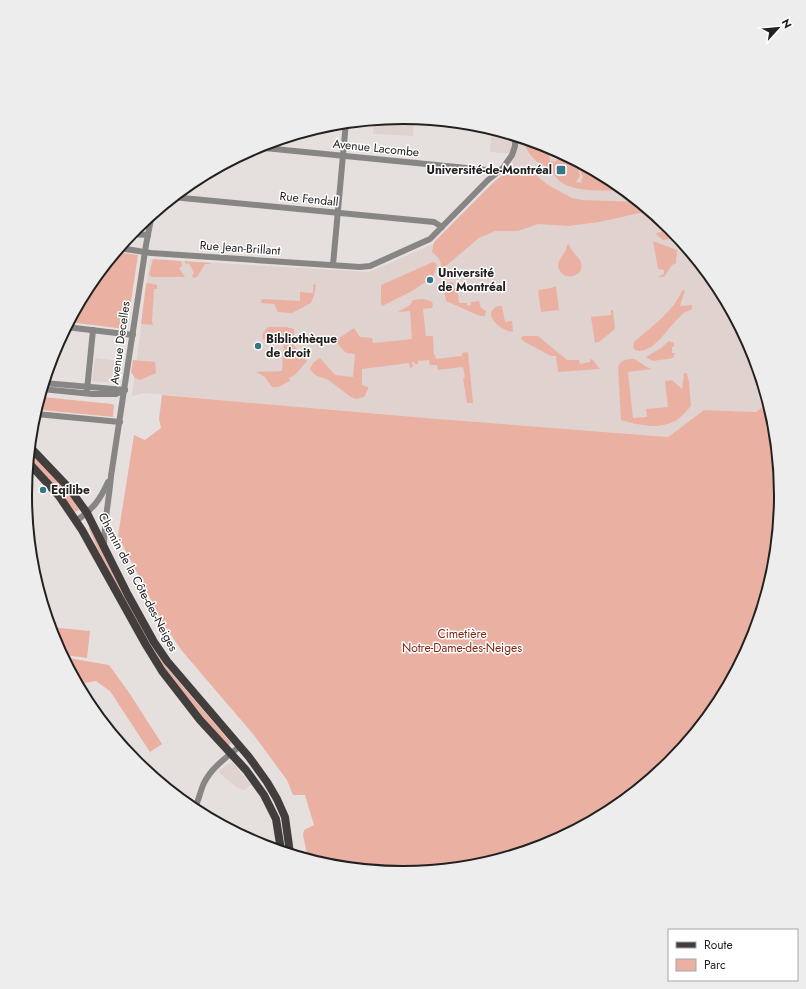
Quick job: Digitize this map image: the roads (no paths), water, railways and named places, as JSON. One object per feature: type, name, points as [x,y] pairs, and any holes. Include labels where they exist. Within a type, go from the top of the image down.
[{"type":"main road","name":"Chemin de la Côte-des-Neiges","points":[[35,452],[69,488],[87,513],[125,589],[162,654],[177,675],[240,746],[265,779],[280,806],[286,821],[289,848]]},
{"type":"main road","name":"Chemin de la Côte-des-Neiges","points":[[33,468],[59,496],[76,521],[160,668],[196,714],[254,780],[272,808],[277,823],[280,845]]},
{"type":"street","points":[[333,265],[345,129]]},
{"type":"street","name":"Rue Jean-Brillant","points":[[125,249],[145,252],[360,267],[370,266],[427,241],[494,174],[503,168],[512,155],[515,141]]},
{"type":"street","name":"Avenue Lacombe","points":[[270,149],[487,170],[494,174]]},
{"type":"street","name":"Rue Fendall","points":[[180,198],[434,222],[442,227]]},
{"type":"street","name":"Avenue Decelles","points":[[104,546],[104,531],[111,476],[150,223]]},
{"type":"street","points":[[139,234],[148,235]]},
{"type":"street","points":[[71,328],[133,335]]},
{"type":"street","points":[[86,393],[93,330]]},
{"type":"street","points":[[49,383],[125,390]]},
{"type":"street","points":[[48,390],[116,394],[125,390]]},
{"type":"street","points":[[41,414],[120,422]]},
{"type":"street","name":"Avenue Decelles","points":[[76,521],[87,513],[100,498],[111,476]]},
{"type":"street","points":[[197,803],[202,786],[214,768],[240,746]]},
{"type":"place","name":"Université-de-Montréal","points":[[561,170]]},
{"type":"place","name":"Université de Montréal","points":[[430,280]]},
{"type":"place","name":"Bibliothèque de droit","points":[[258,346]]},
{"type":"place","name":"Eqilibe","points":[[43,490]]},
{"type":"park label","name":"Cimetière Notre-Dame-des-Neiges","points":[[462,641]]}]
